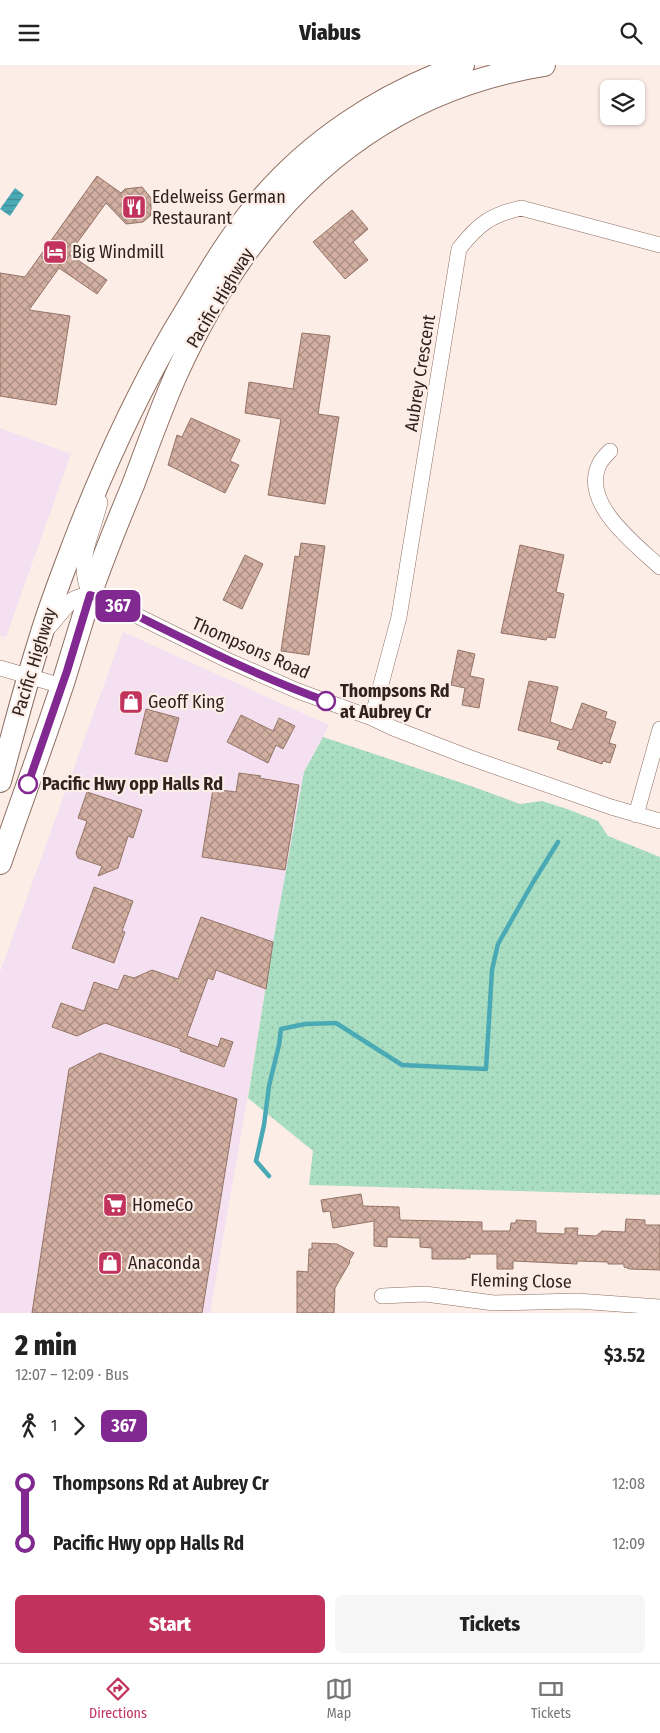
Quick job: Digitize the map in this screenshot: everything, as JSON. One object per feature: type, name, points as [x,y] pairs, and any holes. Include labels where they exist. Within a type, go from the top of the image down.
[{"type":"highway","name":"Pacific Highway","points":[[0,781],[41,637],[61,578],[107,461],[130,411],[164,347],[215,262],[252,210],[291,169],[338,129],[382,100],[464,65]]},
{"type":"highway","name":"Pacific Highway","points":[[0,863],[62,686],[90,595],[162,407],[177,372],[207,313],[250,247],[272,217],[322,167],[366,133],[392,118],[457,87],[496,75],[544,65]]},
{"type":"street","name":"Aubrey Crescent","points":[[372,718],[399,617],[459,249],[470,235],[484,223],[502,213],[521,208],[660,245]]},
{"type":"street","points":[[610,451],[600,462],[595,475],[595,488],[600,502],[612,520],[660,567]]},
{"type":"street","name":"Pacific Highway","points":[[90,595],[84,575],[84,560],[99,509],[107,461]]},
{"type":"street","points":[[41,637],[72,600],[77,597],[90,595]]},
{"type":"street","name":"Thompsons Road","points":[[90,595],[107,601],[298,691],[372,718],[392,728],[468,757],[636,815],[660,821]]},
{"type":"street","points":[[0,668],[62,686]]},
{"type":"street","points":[[636,815],[660,729]]},
{"type":"street","name":"Fleming Close","points":[[382,1296],[424,1294],[494,1303],[577,1301],[660,1307]]},
{"type":"shaded area","points":[[0,428],[71,454],[6,637],[0,636]]},
{"type":"shaded area","points":[[123,632],[329,725],[304,772],[210,1313],[0,1313],[0,972]]},
{"type":"green space","points":[[323,737],[520,804],[542,801],[567,809],[598,821],[608,836],[660,857],[660,1195],[309,1185],[313,1151],[248,1098],[273,942],[304,772]]},
{"type":"water","points":[[15,188],[24,195],[10,216],[0,209]]},
{"type":"building","points":[[97,176],[121,193],[125,189],[142,187],[151,198],[151,215],[143,222],[126,224],[106,203],[69,254],[107,280],[97,294],[59,268],[29,310],[70,316],[56,405],[0,396],[0,273],[25,277]]},
{"type":"building","points":[[352,210],[368,229],[353,242],[368,260],[345,279],[313,242]]},
{"type":"building","points":[[302,333],[330,336],[318,414],[339,417],[325,504],[268,495],[281,419],[245,413],[249,382],[293,389]]},
{"type":"building","points":[[191,418],[240,440],[230,461],[239,465],[225,493],[168,465],[177,435],[182,437]]},
{"type":"building","points":[[301,543],[325,546],[309,655],[281,651],[295,556],[299,557]]},
{"type":"building","points":[[520,545],[564,555],[556,592],[564,594],[555,638],[547,637],[546,640],[501,633]]},
{"type":"building","points":[[245,555],[263,564],[242,609],[223,600]]},
{"type":"building","points":[[458,650],[475,654],[470,676],[484,679],[479,708],[462,705],[465,688],[451,685]]},
{"type":"building","points":[[529,681],[558,687],[550,722],[572,730],[582,703],[607,712],[605,718],[616,722],[609,743],[616,745],[610,763],[603,761],[602,764],[557,749],[560,741],[518,730]]},
{"type":"building","points":[[146,709],[179,718],[167,762],[135,754]]},
{"type":"building","points":[[241,715],[273,731],[279,718],[295,726],[283,749],[276,745],[268,763],[227,742]]},
{"type":"building","points":[[239,773],[299,785],[285,870],[202,857],[213,789],[236,792]]},
{"type":"building","points":[[87,792],[142,810],[133,838],[128,836],[118,868],[98,876],[102,866],[78,858],[76,853],[87,821],[78,818]]},
{"type":"building","points":[[94,887],[133,901],[122,931],[125,932],[114,963],[72,948]]},
{"type":"building","points":[[201,917],[273,942],[266,989],[216,970],[213,980],[208,978],[187,1036],[218,1047],[221,1038],[233,1042],[224,1067],[180,1051],[181,1049],[105,1023],[77,1036],[52,1027],[61,1003],[84,1011],[94,982],[118,990],[124,975],[134,978],[152,970],[178,979]]},
{"type":"building","name":"HomeCo","points":[[100,1053],[237,1099],[202,1313],[32,1313],[69,1069]]},
{"type":"building","points":[[361,1194],[363,1206],[399,1207],[400,1220],[482,1222],[482,1231],[510,1231],[511,1223],[516,1223],[516,1220],[536,1221],[536,1233],[565,1234],[565,1228],[578,1228],[577,1235],[596,1236],[602,1231],[625,1232],[626,1219],[645,1220],[645,1225],[660,1225],[660,1270],[630,1269],[624,1267],[624,1264],[608,1264],[608,1262],[577,1261],[577,1264],[513,1261],[513,1269],[497,1269],[497,1254],[470,1254],[470,1258],[466,1257],[466,1259],[432,1259],[432,1248],[420,1247],[420,1238],[387,1237],[387,1247],[374,1246],[374,1221],[333,1228],[330,1211],[323,1212],[321,1200]]},
{"type":"building","points":[[312,1243],[337,1244],[354,1253],[335,1288],[334,1313],[297,1313],[297,1271],[308,1272],[309,1249],[312,1249]]},
{"type":"waterway","points":[[269,1176],[256,1161],[281,1029],[305,1024],[336,1023],[402,1065],[486,1069],[492,970],[498,944],[558,842]]},
{"type":"bus line","name":"367","points":[[28,784],[67,671],[90,595],[107,601],[298,691],[326,701]]},
{"type":"place","name":"Edelweiss German Restaurant","points":[[134,207]]},
{"type":"place","name":"Big Windmill","points":[[55,252]]},
{"type":"place","name":"Thompsons Rd at Aubrey Cr","points":[[326,701]]},
{"type":"place","name":"Geoff King","points":[[131,702]]},
{"type":"place","name":"Pacific Hwy opp Halls Rd","points":[[28,784]]},
{"type":"place","name":"HomeCo","points":[[115,1205]]},
{"type":"place","name":"Anaconda","points":[[110,1263]]}]
